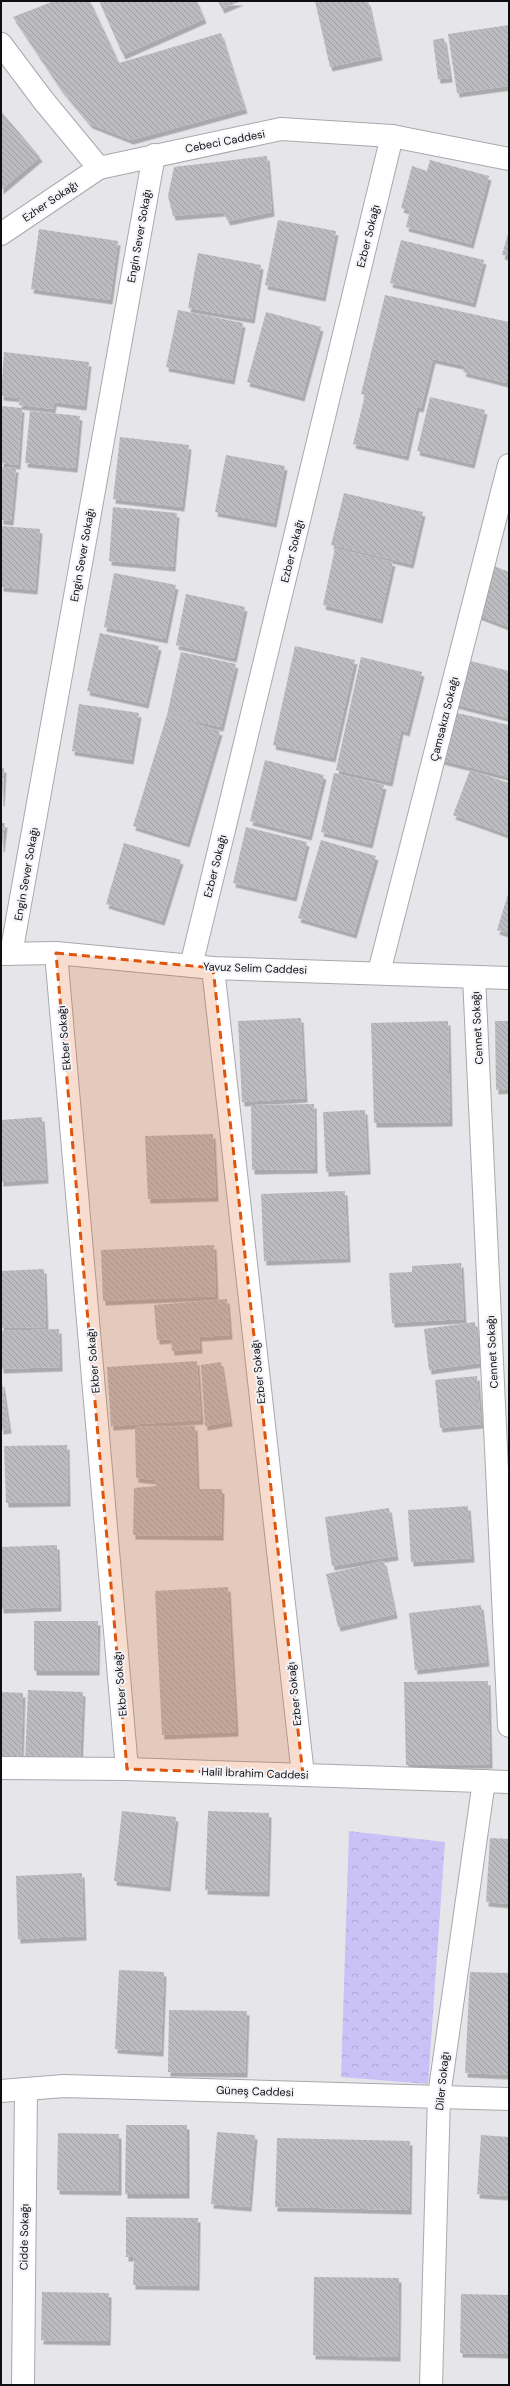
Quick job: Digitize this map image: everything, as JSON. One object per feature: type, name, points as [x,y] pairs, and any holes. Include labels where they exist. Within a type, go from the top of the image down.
[{"type":"street","points":[[1,44],[43,100],[99,168]]},
{"type":"street","name":"Cebeci Caddesi","points":[[99,168],[154,155],[281,130],[392,136],[509,159]]},
{"type":"street","name":"Ezber Sokağı","points":[[191,966],[392,136]]},
{"type":"street","name":"Engin Sever Sokağı","points":[[6,954],[154,155]]},
{"type":"street","name":"Ezher Sokağı","points":[[1,234],[99,168]]},
{"type":"street","name":"Çamsakızı Sokağı","points":[[379,972],[509,465]]},
{"type":"street","name":"Yavuz Selim Caddesi","points":[[6,954],[56,953],[213,968],[379,972],[509,978]]},
{"type":"street","name":"Ekber Sokağı","points":[[56,953],[127,1769]]},
{"type":"street","name":"Ezber Sokağı","points":[[213,968],[303,1775]]},
{"type":"street","name":"Cennet Sokağı","points":[[474,977],[509,1726]]},
{"type":"street","name":"Halil İbrahim Caddesi","points":[[1,1768],[127,1769],[509,1782]]},
{"type":"street","name":"Diler Sokağı","points":[[431,2385],[439,2096],[484,1780]]},
{"type":"street","name":"Güneş Caddesi","points":[[1,2090],[64,2086],[509,2099]]},
{"type":"street","name":"Cidde Sokağı","points":[[23,2385],[26,2088]]},
{"type":"highlighted area","points":[[56,953],[213,968],[303,1775],[127,1769]]},
{"type":"green space","points":[[349,1831],[445,1842],[428,2084],[341,2077]]},
{"type":"building","points":[[54,1],[90,1],[119,63],[221,33],[245,109],[131,140],[90,124],[60,88],[13,17]]},
{"type":"building","points":[[99,1],[197,1],[204,19],[123,55]]},
{"type":"building","points":[[218,1],[241,1],[222,9]]},
{"type":"building","points":[[315,1],[368,1],[380,56],[330,67]]},
{"type":"building","points":[[509,25],[509,86],[457,93],[448,34]]},
{"type":"building","points":[[444,38],[450,78],[438,79],[433,40]]},
{"type":"building","points":[[1,111],[40,157],[1,190]]},
{"type":"building","points":[[267,156],[272,212],[228,221],[223,212],[173,216],[168,196],[174,167]]},
{"type":"building","points":[[430,160],[489,176],[471,244],[406,227],[410,211],[401,208],[412,166],[427,171]]},
{"type":"building","points":[[278,220],[336,231],[323,297],[265,285]]},
{"type":"building","points":[[39,229],[118,241],[110,300],[31,289]]},
{"type":"building","points":[[509,230],[509,256],[502,255]]},
{"type":"building","points":[[401,240],[484,260],[473,303],[390,283]]},
{"type":"building","points":[[198,253],[261,265],[252,319],[188,308]]},
{"type":"building","points":[[385,295],[509,322],[509,371],[506,383],[463,372],[465,366],[433,359],[421,408],[417,407],[406,456],[353,444],[365,395],[361,394]]},
{"type":"building","points":[[178,310],[243,323],[232,380],[166,367]]},
{"type":"building","points":[[266,312],[321,327],[302,397],[247,382]]},
{"type":"building","points":[[4,352],[89,362],[84,406],[54,402],[53,409],[19,405],[20,398],[1,396]]},
{"type":"building","points":[[430,397],[485,410],[472,464],[417,451]]},
{"type":"building","points":[[1,406],[22,408],[18,465],[1,463]]},
{"type":"building","points":[[30,411],[80,416],[75,468],[25,463]]},
{"type":"building","points":[[120,437],[189,445],[182,507],[113,499]]},
{"type":"building","points":[[226,455],[285,466],[274,523],[215,512]]},
{"type":"building","points":[[1,467],[16,468],[11,521],[1,520]]},
{"type":"building","points":[[344,493],[423,512],[411,564],[331,545]]},
{"type":"building","points":[[113,507],[177,513],[173,567],[109,561]]},
{"type":"building","points":[[1,526],[40,529],[35,590],[1,587]]},
{"type":"building","points":[[335,548],[393,562],[380,619],[323,605]]},
{"type":"building","points":[[494,566],[509,572],[509,627],[475,614]]},
{"type":"building","points":[[114,573],[176,585],[165,639],[104,627]]},
{"type":"building","points":[[186,594],[245,607],[234,658],[176,645]]},
{"type":"building","points":[[100,633],[159,646],[146,704],[87,691]]},
{"type":"building","points":[[295,646],[355,660],[333,758],[273,745]]},
{"type":"building","points":[[181,652],[236,664],[221,727],[167,715]]},
{"type":"building","points":[[361,657],[422,672],[407,732],[401,730],[390,782],[336,770]]},
{"type":"building","points":[[467,660],[509,671],[509,718],[455,704]]},
{"type":"building","points":[[79,704],[139,713],[131,760],[72,751]]},
{"type":"building","points":[[453,712],[509,725],[509,777],[441,760]]},
{"type":"building","points":[[167,715],[220,731],[187,843],[133,826]]},
{"type":"building","points":[[265,760],[324,775],[309,836],[250,821]]},
{"type":"building","points":[[1,768],[4,768],[2,802],[1,802]]},
{"type":"building","points":[[470,770],[509,783],[509,835],[453,815]]},
{"type":"building","points":[[334,773],[384,785],[370,844],[321,832]]},
{"type":"building","points":[[1,823],[5,823],[2,848],[1,848]]},
{"type":"building","points":[[246,827],[307,842],[294,897],[233,883]]},
{"type":"building","points":[[321,840],[376,856],[354,934],[298,918]]},
{"type":"building","points":[[124,843],[181,860],[162,921],[106,904]]},
{"type":"building","points":[[509,891],[509,934],[497,930]]},
{"type":"building","points":[[301,1018],[305,1098],[242,1102],[238,1021]]},
{"type":"building","points":[[448,1021],[450,1122],[374,1123],[371,1023]]},
{"type":"building","points":[[495,1021],[509,1021],[509,1089],[496,1090]]},
{"type":"building","points":[[314,1104],[315,1169],[252,1170],[251,1105]]},
{"type":"building","points":[[365,1110],[368,1170],[326,1172],[323,1112]]},
{"type":"building","points":[[42,1117],[46,1179],[1,1182],[1,1120]]},
{"type":"building","points":[[213,1134],[216,1197],[148,1199],[145,1136]]},
{"type":"building","points":[[345,1191],[348,1258],[264,1261],[261,1194]]},
{"type":"building","points":[[214,1245],[216,1296],[103,1301],[101,1250]]},
{"type":"building","points":[[461,1263],[464,1319],[392,1323],[389,1273],[412,1272],[412,1266]]},
{"type":"building","points":[[44,1269],[46,1327],[1,1328],[1,1271]]},
{"type":"building","points":[[227,1299],[230,1335],[199,1337],[200,1349],[172,1351],[171,1339],[157,1340],[154,1305]]},
{"type":"building","points":[[475,1322],[480,1363],[429,1370],[424,1329]]},
{"type":"building","points":[[59,1329],[60,1367],[1,1369],[1,1331]]},
{"type":"building","points":[[197,1361],[201,1420],[111,1426],[107,1367]]},
{"type":"building","points":[[221,1362],[230,1422],[205,1426],[201,1365]]},
{"type":"building","points":[[477,1376],[481,1424],[440,1428],[435,1380]]},
{"type":"building","points":[[2,1382],[9,1429],[1,1430],[1,1383]]},
{"type":"building","points":[[195,1426],[197,1489],[222,1489],[221,1536],[133,1535],[134,1488],[156,1486],[154,1480],[136,1478],[135,1427]]},
{"type":"building","points":[[67,1445],[68,1502],[6,1503],[4,1446]]},
{"type":"building","points":[[468,1506],[472,1558],[411,1562],[408,1510]]},
{"type":"building","points":[[389,1508],[396,1556],[332,1566],[325,1517]]},
{"type":"building","points":[[57,1545],[59,1607],[1,1609],[1,1547]]},
{"type":"building","points":[[384,1561],[395,1614],[338,1627],[326,1574]]},
{"type":"building","points":[[228,1587],[236,1732],[162,1735],[155,1591]]},
{"type":"building","points":[[481,1605],[487,1662],[415,1670],[409,1613]]},
{"type":"building","points":[[34,1621],[98,1621],[97,1671],[34,1671]]},
{"type":"building","points":[[488,1681],[490,1764],[406,1765],[404,1682]]},
{"type":"building","points":[[28,1690],[83,1692],[80,1765],[25,1763]]},
{"type":"building","points":[[1,1692],[23,1693],[21,1762],[1,1761]]},
{"type":"building","points":[[122,1811],[176,1817],[168,1887],[114,1881]]},
{"type":"building","points":[[208,1811],[269,1813],[267,1892],[205,1890]]},
{"type":"building","points":[[490,1838],[509,1839],[509,1904],[486,1902]]},
{"type":"building","points":[[82,1873],[84,1936],[18,1939],[16,1876]]},
{"type":"building","points":[[119,1970],[164,1972],[161,2052],[115,2049]]},
{"type":"building","points":[[470,1972],[509,1973],[509,2075],[465,2073]]},
{"type":"building","points":[[169,2010],[247,2011],[245,2073],[168,2072]]},
{"type":"building","points":[[126,2125],[187,2125],[187,2194],[125,2194]]},
{"type":"building","points":[[217,2132],[255,2135],[249,2207],[211,2204]]},
{"type":"building","points":[[58,2133],[119,2134],[119,2191],[57,2190]]},
{"type":"building","points":[[481,2135],[509,2137],[509,2196],[477,2194]]},
{"type":"building","points":[[277,2138],[410,2141],[409,2210],[275,2207]]},
{"type":"building","points":[[126,2217],[198,2218],[197,2286],[133,2285],[134,2257],[126,2257]]},
{"type":"building","points":[[314,2277],[399,2278],[398,2357],[313,2355]]},
{"type":"building","points":[[42,2292],[109,2293],[108,2341],[41,2340]]},
{"type":"building","points":[[461,2294],[509,2295],[509,2354],[460,2353]]}]
